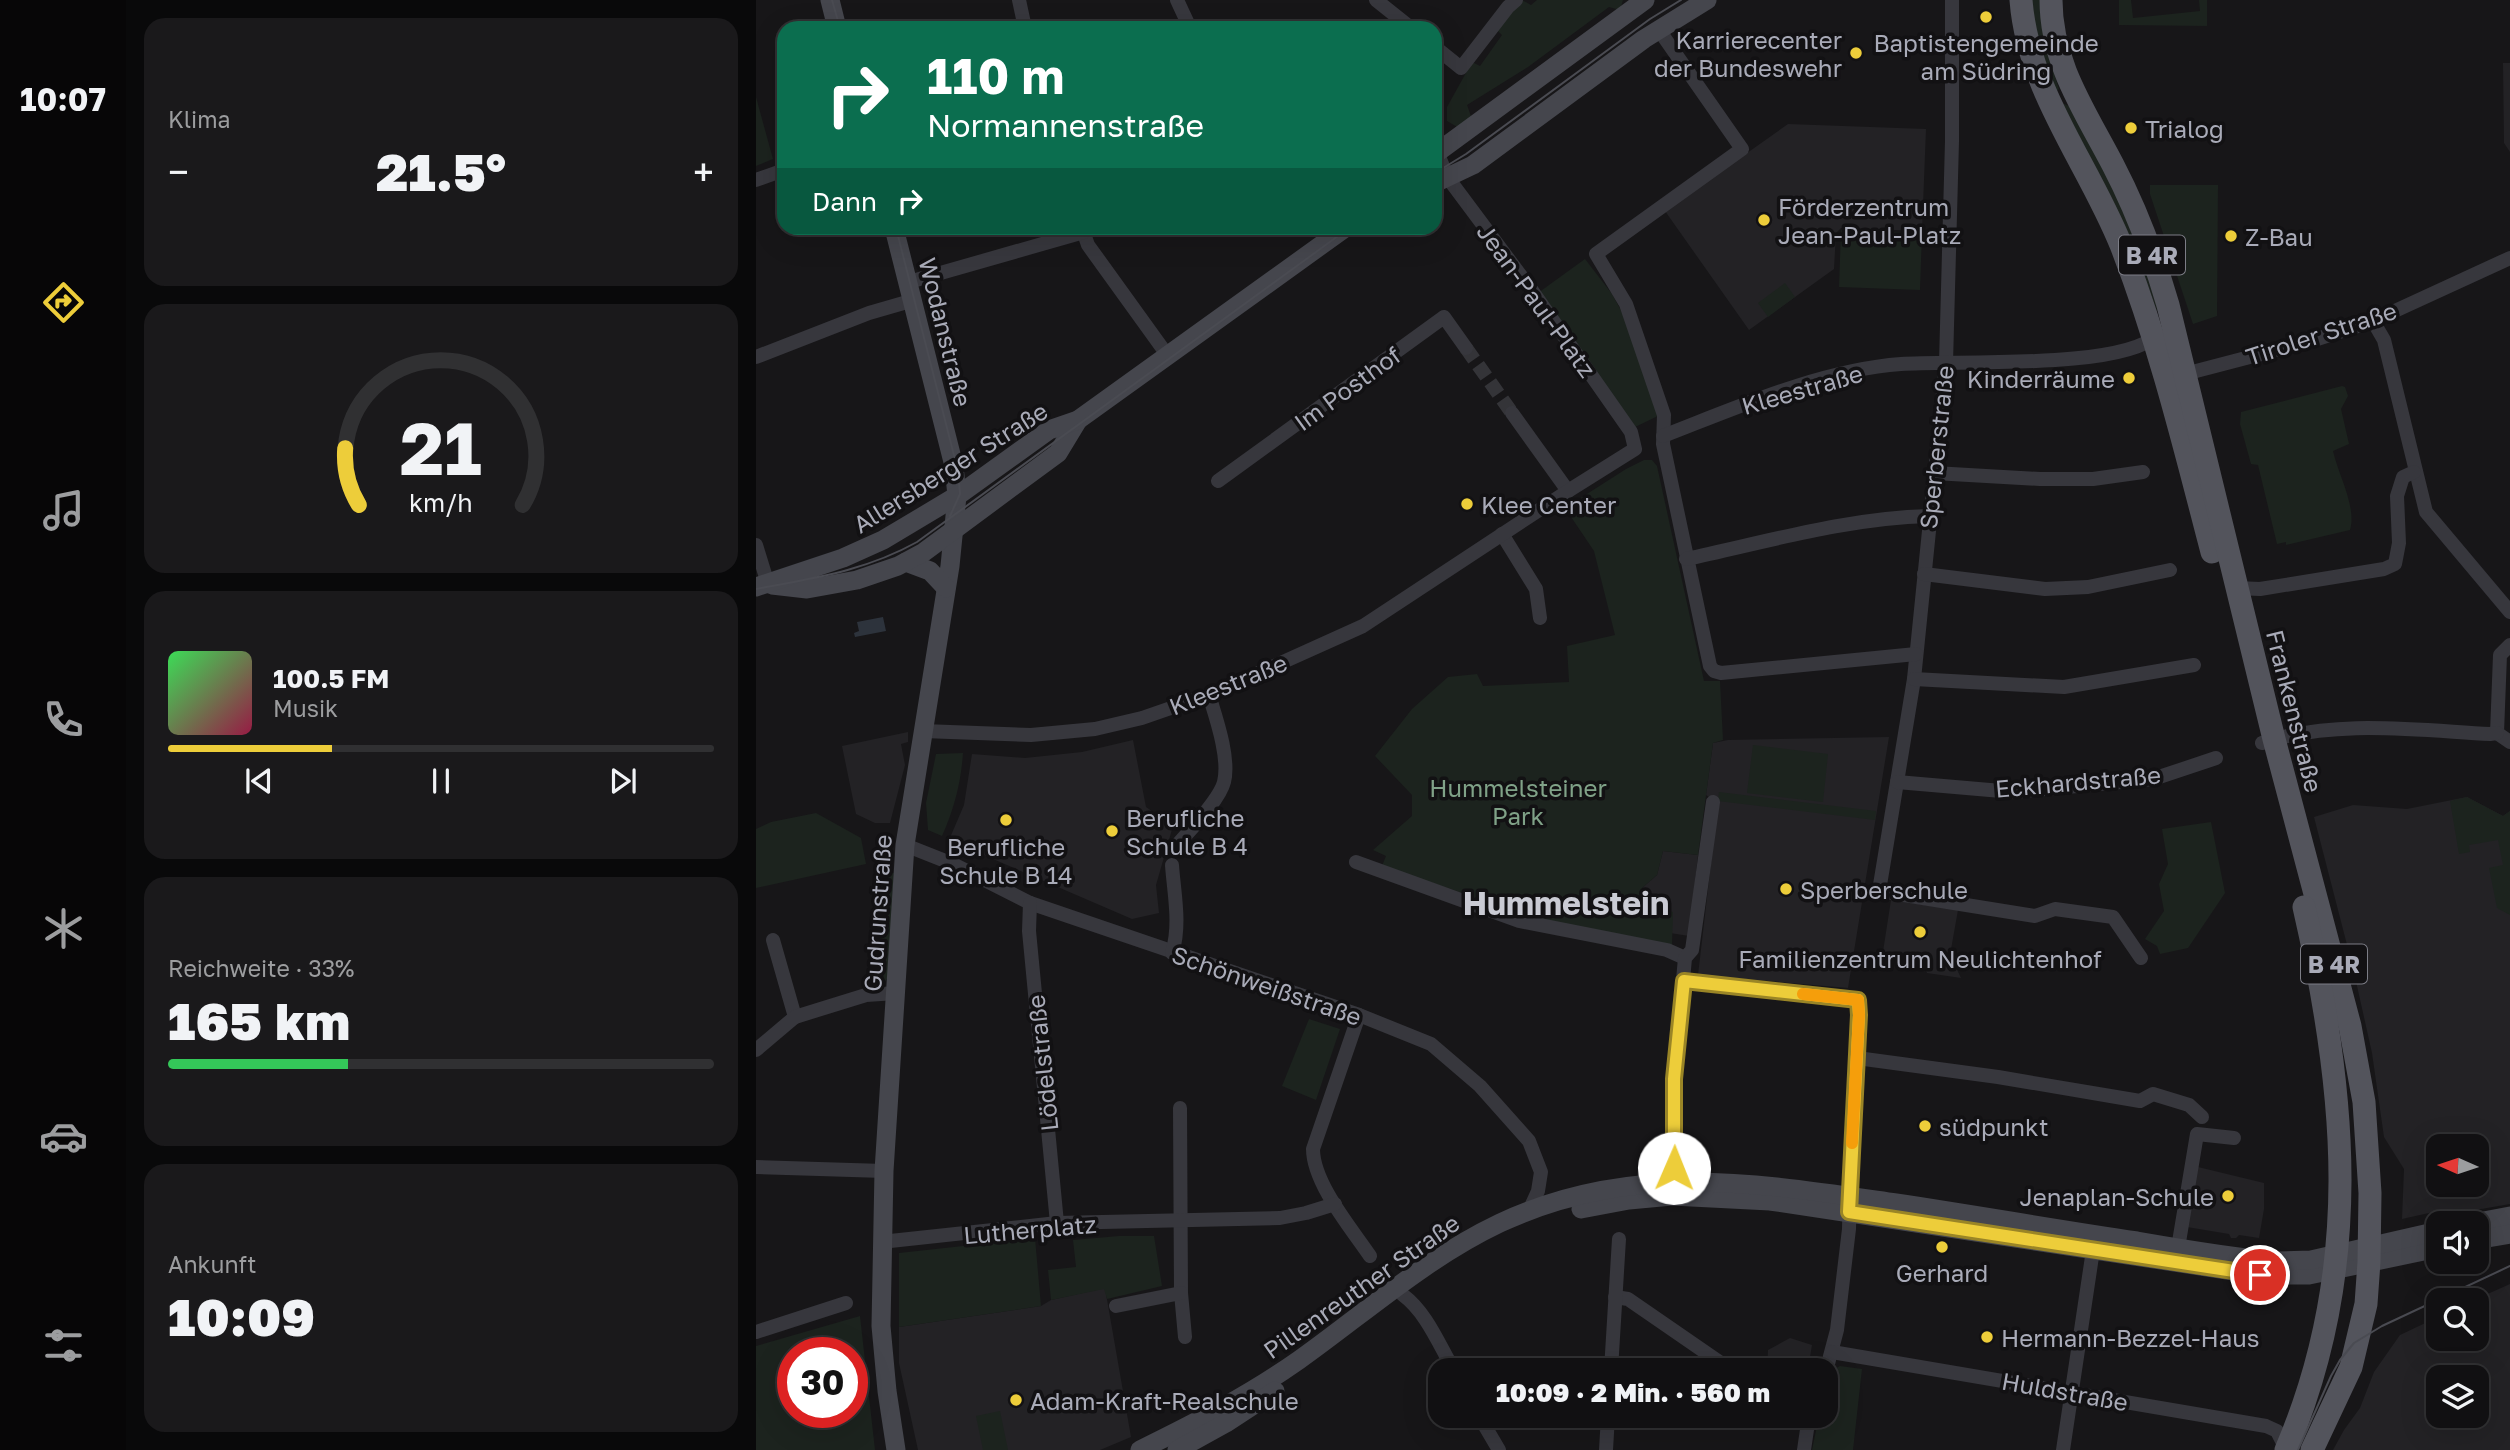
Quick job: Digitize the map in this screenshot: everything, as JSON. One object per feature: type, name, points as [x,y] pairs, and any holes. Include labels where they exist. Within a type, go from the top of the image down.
[{"type":"main road","points":[[830,0],[835,21]]},
{"type":"main road","points":[[1442,179],[1482,158],[1659,30],[1707,0]]},
{"type":"main road","name":"Frankenstraße","points":[[2021,0],[2029,53],[2052,110],[2112,225],[2153,338],[2175,377],[2236,588],[2309,930],[2333,1067],[2340,1152],[2336,1262],[2327,1325],[2315,1371],[2286,1449]]},
{"type":"main road","name":"Frankenstraße","points":[[2051,0],[2055,42],[2075,95],[2113,165],[2158,271],[2172,320],[2175,377],[2268,741],[2355,1048],[2369,1157],[2366,1304],[2354,1358],[2340,1394],[2312,1450]]},
{"type":"main road","points":[[1442,149],[1640,2]]},
{"type":"main road","points":[[2052,110],[2057,98],[2075,95]]},
{"type":"main road","name":"Wodanstraße","points":[[896,235],[954,466],[957,496],[954,531]]},
{"type":"main road","name":"Allersberger Straße","points":[[762,586],[874,545],[957,496],[1049,430],[1078,420],[1335,235]]},
{"type":"main road","name":"Allersberger Straße","points":[[762,586],[807,589],[862,578],[906,562],[954,531],[1058,453],[1078,420]]},
{"type":"main road","name":"Gudrunstraße","points":[[896,1450],[883,1359],[880,1300],[884,1171],[905,845],[954,531]]},
{"type":"main road","points":[[906,562],[930,571],[946,588]]},
{"type":"main road","name":"Pillenreuther Straße","points":[[1140,1450],[1210,1416],[1255,1390],[1423,1267],[1471,1238],[1528,1211],[1611,1188],[1673,1181],[1750,1184],[2093,1250],[2260,1275],[2300,1276],[2336,1262],[2369,1254]]},
{"type":"main road","name":"Pillenreuther Straße","points":[[1177,1450],[1254,1406],[1441,1269],[1493,1239],[1550,1217],[1595,1205],[1660,1197],[1705,1196],[1849,1204],[2276,1261],[2336,1262]]},
{"type":"main road","points":[[2489,1220],[2510,1216]]},
{"type":"main road","points":[[2489,1238],[2510,1234]]},
{"type":"main road","points":[[2369,1254],[2426,1235]]},
{"type":"main road","points":[[2369,1254],[2426,1249]]},
{"type":"street","points":[[1019,0],[1024,21]]},
{"type":"street","points":[[1177,0],[1187,21]]},
{"type":"street","points":[[1376,0],[1402,21]]},
{"type":"street","points":[[1442,53],[1461,68],[1516,0]]},
{"type":"street","name":"Sperberstraße","points":[[1952,0],[1952,141],[1946,363],[1914,679],[1879,891],[2035,916],[2055,909],[2113,917],[2141,958]]},
{"type":"street","points":[[1659,30],[1742,149],[1596,254],[1626,304],[1664,415],[1663,444],[1710,666],[1721,673],[1916,654]]},
{"type":"street","points":[[756,180],[777,172]]},
{"type":"street","name":"Jean-Paul-Platz","points":[[1442,181],[1533,292],[1632,432],[1635,449]]},
{"type":"street","points":[[756,357],[869,313],[911,291],[1068,235]]},
{"type":"street","points":[[1086,235],[1088,245],[1168,356]]},
{"type":"street","name":"Tiroler Straße","points":[[2175,377],[2311,341],[2373,321],[2510,258]]},
{"type":"street","name":"Im Posthof","points":[[1218,481],[1444,317],[1466,348]]},
{"type":"street","points":[[2153,338],[2172,320]]},
{"type":"street","points":[[2373,321],[2384,340],[2414,472],[2426,512],[2510,612]]},
{"type":"street","name":"Kleestraße","points":[[1664,436],[1748,403],[1835,375],[1900,364],[2072,360],[2123,349],[2153,338]]},
{"type":"street","points":[[1512,412],[1568,491]]},
{"type":"street","name":"Kleestraße","points":[[923,731],[1031,734],[1071,732],[1142,718],[1209,695],[1363,626],[1635,449]]},
{"type":"street","points":[[1934,473],[2093,479],[2143,472]]},
{"type":"street","points":[[2236,588],[2260,589],[2384,569],[2395,564],[2399,542],[2397,496],[2403,477],[2414,472]]},
{"type":"street","points":[[1686,559],[1897,517],[1929,516]]},
{"type":"street","points":[[1502,534],[1536,589],[1539,618]]},
{"type":"street","points":[[756,545],[762,586]]},
{"type":"street","points":[[1924,574],[2045,589],[2088,587],[2170,570]]},
{"type":"street","points":[[2497,733],[2500,655],[2510,645]]},
{"type":"street","points":[[1914,679],[2064,687],[2194,665]]},
{"type":"street","points":[[1178,844],[1207,810],[1224,783],[1225,768],[1218,723],[1209,695]]},
{"type":"street","points":[[2268,741],[2306,732],[2354,728],[2497,733],[2510,742]]},
{"type":"street","name":"Eckhardstraße","points":[[1897,782],[2013,792],[2153,779],[2216,758]]},
{"type":"street","points":[[1673,1181],[1674,1079],[1685,958],[1692,950],[1713,802]]},
{"type":"street","name":"Schönweißstraße","points":[[905,845],[953,864],[1030,903],[1359,1015],[1432,1044],[1480,1086],[1529,1140],[1541,1172],[1538,1191],[1528,1211]]},
{"type":"street","points":[[1356,862],[1519,921],[1667,950],[1685,958]]},
{"type":"street","points":[[1171,953],[1177,937],[1172,865]]},
{"type":"street","name":"Lödelstraße","points":[[1030,903],[1029,931],[1057,1223]]},
{"type":"street","points":[[773,940],[795,1017]]},
{"type":"street","points":[[1684,981],[1858,1000],[1849,1229],[1839,1318],[1830,1358]]},
{"type":"street","points":[[756,1050],[795,1017],[866,995],[896,993]]},
{"type":"street","points":[[1359,1015],[1314,1149],[1315,1165],[1335,1204],[1370,1256]]},
{"type":"street","points":[[1857,1058],[1998,1077],[2140,1101],[2153,1094],[2189,1105],[2202,1117]]},
{"type":"street","points":[[1180,1108],[1181,1293],[1185,1337]]},
{"type":"street","points":[[2178,1248],[2197,1134],[2234,1138]]},
{"type":"street","points":[[756,1167],[884,1171]]},
{"type":"street","name":"Lutherplatz","points":[[881,1242],[1057,1223],[1280,1218],[1335,1204]]},
{"type":"street","points":[[1612,1358],[1619,1239]]},
{"type":"street","points":[[2063,1450],[2093,1250]]},
{"type":"street","points":[[1116,1306],[1181,1293]]},
{"type":"street","points":[[1403,1295],[1424,1318],[1447,1358]]},
{"type":"street","points":[[1615,1297],[1628,1299],[1714,1358]]},
{"type":"street","points":[[756,1332],[846,1303]]},
{"type":"street","name":"Huldstraße","points":[[1832,1352],[2270,1427],[2280,1434],[2286,1449]]},
{"type":"street","points":[[1486,1428],[1499,1450]]},
{"type":"street","points":[[1606,1450],[1607,1428]]},
{"type":"street","points":[[1804,1450],[1807,1428]]},
{"type":"shaded area","points":[[2503,63],[2510,63],[2510,152],[2504,143]]},
{"type":"shaded area","name":"Förderzentrum Jean-Paul-Platz","points":[[1788,124],[1926,129],[1922,231],[1841,228],[1836,233],[1834,269],[1749,330],[1665,211]]},
{"type":"shaded area","points":[[883,617],[886,631],[855,637],[854,633],[859,631],[857,622]]},
{"type":"shaded area","points":[[908,732],[908,742],[901,744],[905,765],[890,823],[875,823],[856,814],[842,746]]},
{"type":"shaded area","name":"Sperberschule","points":[[1889,737],[1848,988],[1698,975],[1718,803],[1706,795],[1713,743],[1728,740]]},
{"type":"shaded area","name":"Berufliche Schule B 4","points":[[1133,740],[1146,807],[1173,826],[1156,885],[1159,913],[1132,919],[949,840],[964,805],[972,754],[1025,758],[1082,752]]},
{"type":"shaded area","points":[[2467,797],[2503,816],[2510,811],[2510,1204],[2470,1211],[2426,1211],[2426,1214],[2402,1219],[2404,1169],[2384,1137],[2372,1053],[2314,817],[2353,805],[2407,809]]},
{"type":"shaded area","points":[[1663,851],[1698,855],[1689,936],[1670,933],[1638,903],[1642,888],[1657,875]]},
{"type":"shaded area","name":"Familienzentrum Neulichtenhof","points":[[1891,900],[1958,910],[1950,955],[1961,978],[1927,973],[1924,964],[1882,958]]},
{"type":"shaded area","name":"Jenaplan-Schule","points":[[2198,1167],[2264,1183],[2264,1209],[2259,1238],[2239,1235],[2231,1238],[2229,1234],[2187,1227]]},
{"type":"shaded area","points":[[2510,1284],[2510,1450],[2333,1450],[2360,1408],[2374,1372],[2400,1335],[2426,1323],[2426,1351],[2489,1351],[2489,1293]]},
{"type":"shaded area","name":"Adam-Kraft-Realschule","points":[[1105,1288],[1131,1437],[1100,1450],[918,1450],[899,1363],[899,1327],[1041,1306],[1051,1300]]},
{"type":"shaded area","points":[[1790,1338],[1812,1345],[1810,1358],[1768,1358],[1768,1350]]},
{"type":"green space","points":[[1522,0],[1531,5],[1537,0],[1623,0],[1620,10],[1609,7],[1528,67],[1467,105],[1472,119],[1459,128],[1447,121],[1447,107],[1472,62],[1480,66],[1502,35],[1496,29]]},
{"type":"green space","points":[[2028,0],[2040,0],[2044,41],[2059,89],[2054,93]]},
{"type":"green space","points":[[2119,0],[2131,0],[2133,18],[2200,11],[2199,0],[2207,0],[2207,26],[2119,25]]},
{"type":"green space","points":[[756,97],[773,159],[756,166]]},
{"type":"green space","points":[[2062,103],[2069,106],[2100,153],[2162,310],[2157,311],[2130,238]]},
{"type":"green space","points":[[2150,185],[2218,185],[2217,316],[2193,324],[2150,194]]},
{"type":"green space","points":[[1841,230],[1922,233],[1920,290],[1839,287]]},
{"type":"green space","points":[[1585,259],[1612,294],[1624,316],[1658,416],[1635,427],[1538,293]]},
{"type":"green space","points":[[1785,283],[1795,297],[1768,317],[1758,303]]},
{"type":"green space","points":[[2342,386],[2348,396],[2341,409],[2349,444],[2333,451],[2349,501],[2350,530],[2286,545],[2286,542],[2277,544],[2258,465],[2251,464],[2240,424],[2241,412]]},
{"type":"green space","name":"Hummelsteiner Park","points":[[1644,460],[1652,460],[1657,466],[1704,681],[1720,681],[1723,740],[1713,743],[1698,855],[1663,851],[1657,875],[1642,888],[1638,902],[1673,912],[1672,946],[1548,922],[1382,866],[1386,856],[1373,850],[1412,816],[1412,795],[1375,756],[1412,709],[1448,677],[1477,674],[1483,686],[1569,682],[1567,646],[1615,635],[1594,551],[1565,508]]},
{"type":"green space","points":[[1753,745],[1828,754],[1823,802],[1747,793]]},
{"type":"green space","points":[[963,753],[956,796],[942,836],[928,830],[926,803],[936,754]]},
{"type":"green space","points":[[1719,792],[1876,811],[1875,820],[1718,801]]},
{"type":"green space","points":[[2467,797],[2503,816],[2510,811],[2510,915],[2497,908],[2489,868],[2503,865],[2498,840],[2469,845],[2470,852],[2459,854],[2450,801]]},
{"type":"green space","points":[[816,813],[861,838],[866,864],[756,888],[756,829],[771,822]]},
{"type":"green space","points":[[2211,822],[2225,893],[2188,948],[2160,954],[2157,946],[2145,939],[2164,911],[2159,884],[2168,864],[2162,829]]},
{"type":"green space","points":[[876,872],[894,873],[888,977],[884,983],[874,876]]},
{"type":"green space","points":[[1309,1019],[1340,1029],[1316,1100],[1282,1086]]},
{"type":"green space","points":[[1154,1236],[1162,1286],[1107,1299],[1104,1289],[1051,1300],[1048,1270],[1076,1267],[1073,1240]]},
{"type":"green space","points":[[1035,1238],[1041,1306],[899,1327],[899,1253]]},
{"type":"green space","points":[[860,1316],[862,1337],[787,1337]]},
{"type":"green space","points":[[777,1340],[777,1428],[868,1428],[868,1387],[875,1450],[756,1450],[756,1346]]},
{"type":"green space","points":[[1838,1367],[1862,1369],[1853,1450],[1812,1450],[1817,1428],[1838,1428]]},
{"type":"green space","points":[[1000,1411],[1008,1450],[983,1450],[976,1416]]},
{"type":"tunnel","points":[[1466,348],[1512,413]]},
{"type":"tram line","points":[[832,0],[838,21]]},
{"type":"tram line","points":[[1442,169],[1650,19],[1681,0]]},
{"type":"tram line","points":[[898,235],[958,471],[960,494],[950,516]]},
{"type":"tram line","points":[[756,589],[858,567],[917,542],[1339,235]]},
{"type":"tram line","points":[[2298,1450],[2331,1376],[2354,1343],[2382,1326],[2510,1266]]},
{"type":"slow traffic","points":[[1803,994],[1858,1000],[1852,1143]]},
{"type":"place","name":"Baptistengemeinde am Südring","points":[[1986,17]]},
{"type":"place","name":"Karrierecenter der Bundeswehr","points":[[1856,53]]},
{"type":"place","name":"Trialog","points":[[2131,128]]},
{"type":"place","name":"Förderzentrum Jean-Paul-Platz","points":[[1764,220]]},
{"type":"place","name":"Z-Bau","points":[[2231,236]]},
{"type":"place","name":"Kinderräume","points":[[2129,378]]},
{"type":"place","name":"Klee Center","points":[[1467,504]]},
{"type":"place","name":"Berufliche Schule B 14","points":[[1006,820]]},
{"type":"place","name":"Berufliche Schule B 4","points":[[1112,831]]},
{"type":"place","name":"Sperberschule","points":[[1786,889]]},
{"type":"place","name":"Familienzentrum Neulichtenhof","points":[[1920,932]]},
{"type":"place","name":"südpunkt","points":[[1925,1126]]},
{"type":"place","name":"Jenaplan-Schule","points":[[2228,1196]]},
{"type":"place","name":"Gerhard","points":[[1942,1247]]},
{"type":"place","name":"Hermann-Bezzel-Haus","points":[[1987,1337]]},
{"type":"place","name":"Adam-Kraft-Realschule","points":[[1016,1400]]},
{"type":"district","name":"Hummelstein","points":[[1566,903]]},
{"type":"route","points":[[1674,1168],[1674,1079],[1684,981],[1858,1000],[1849,1212],[2260,1275]]}]
